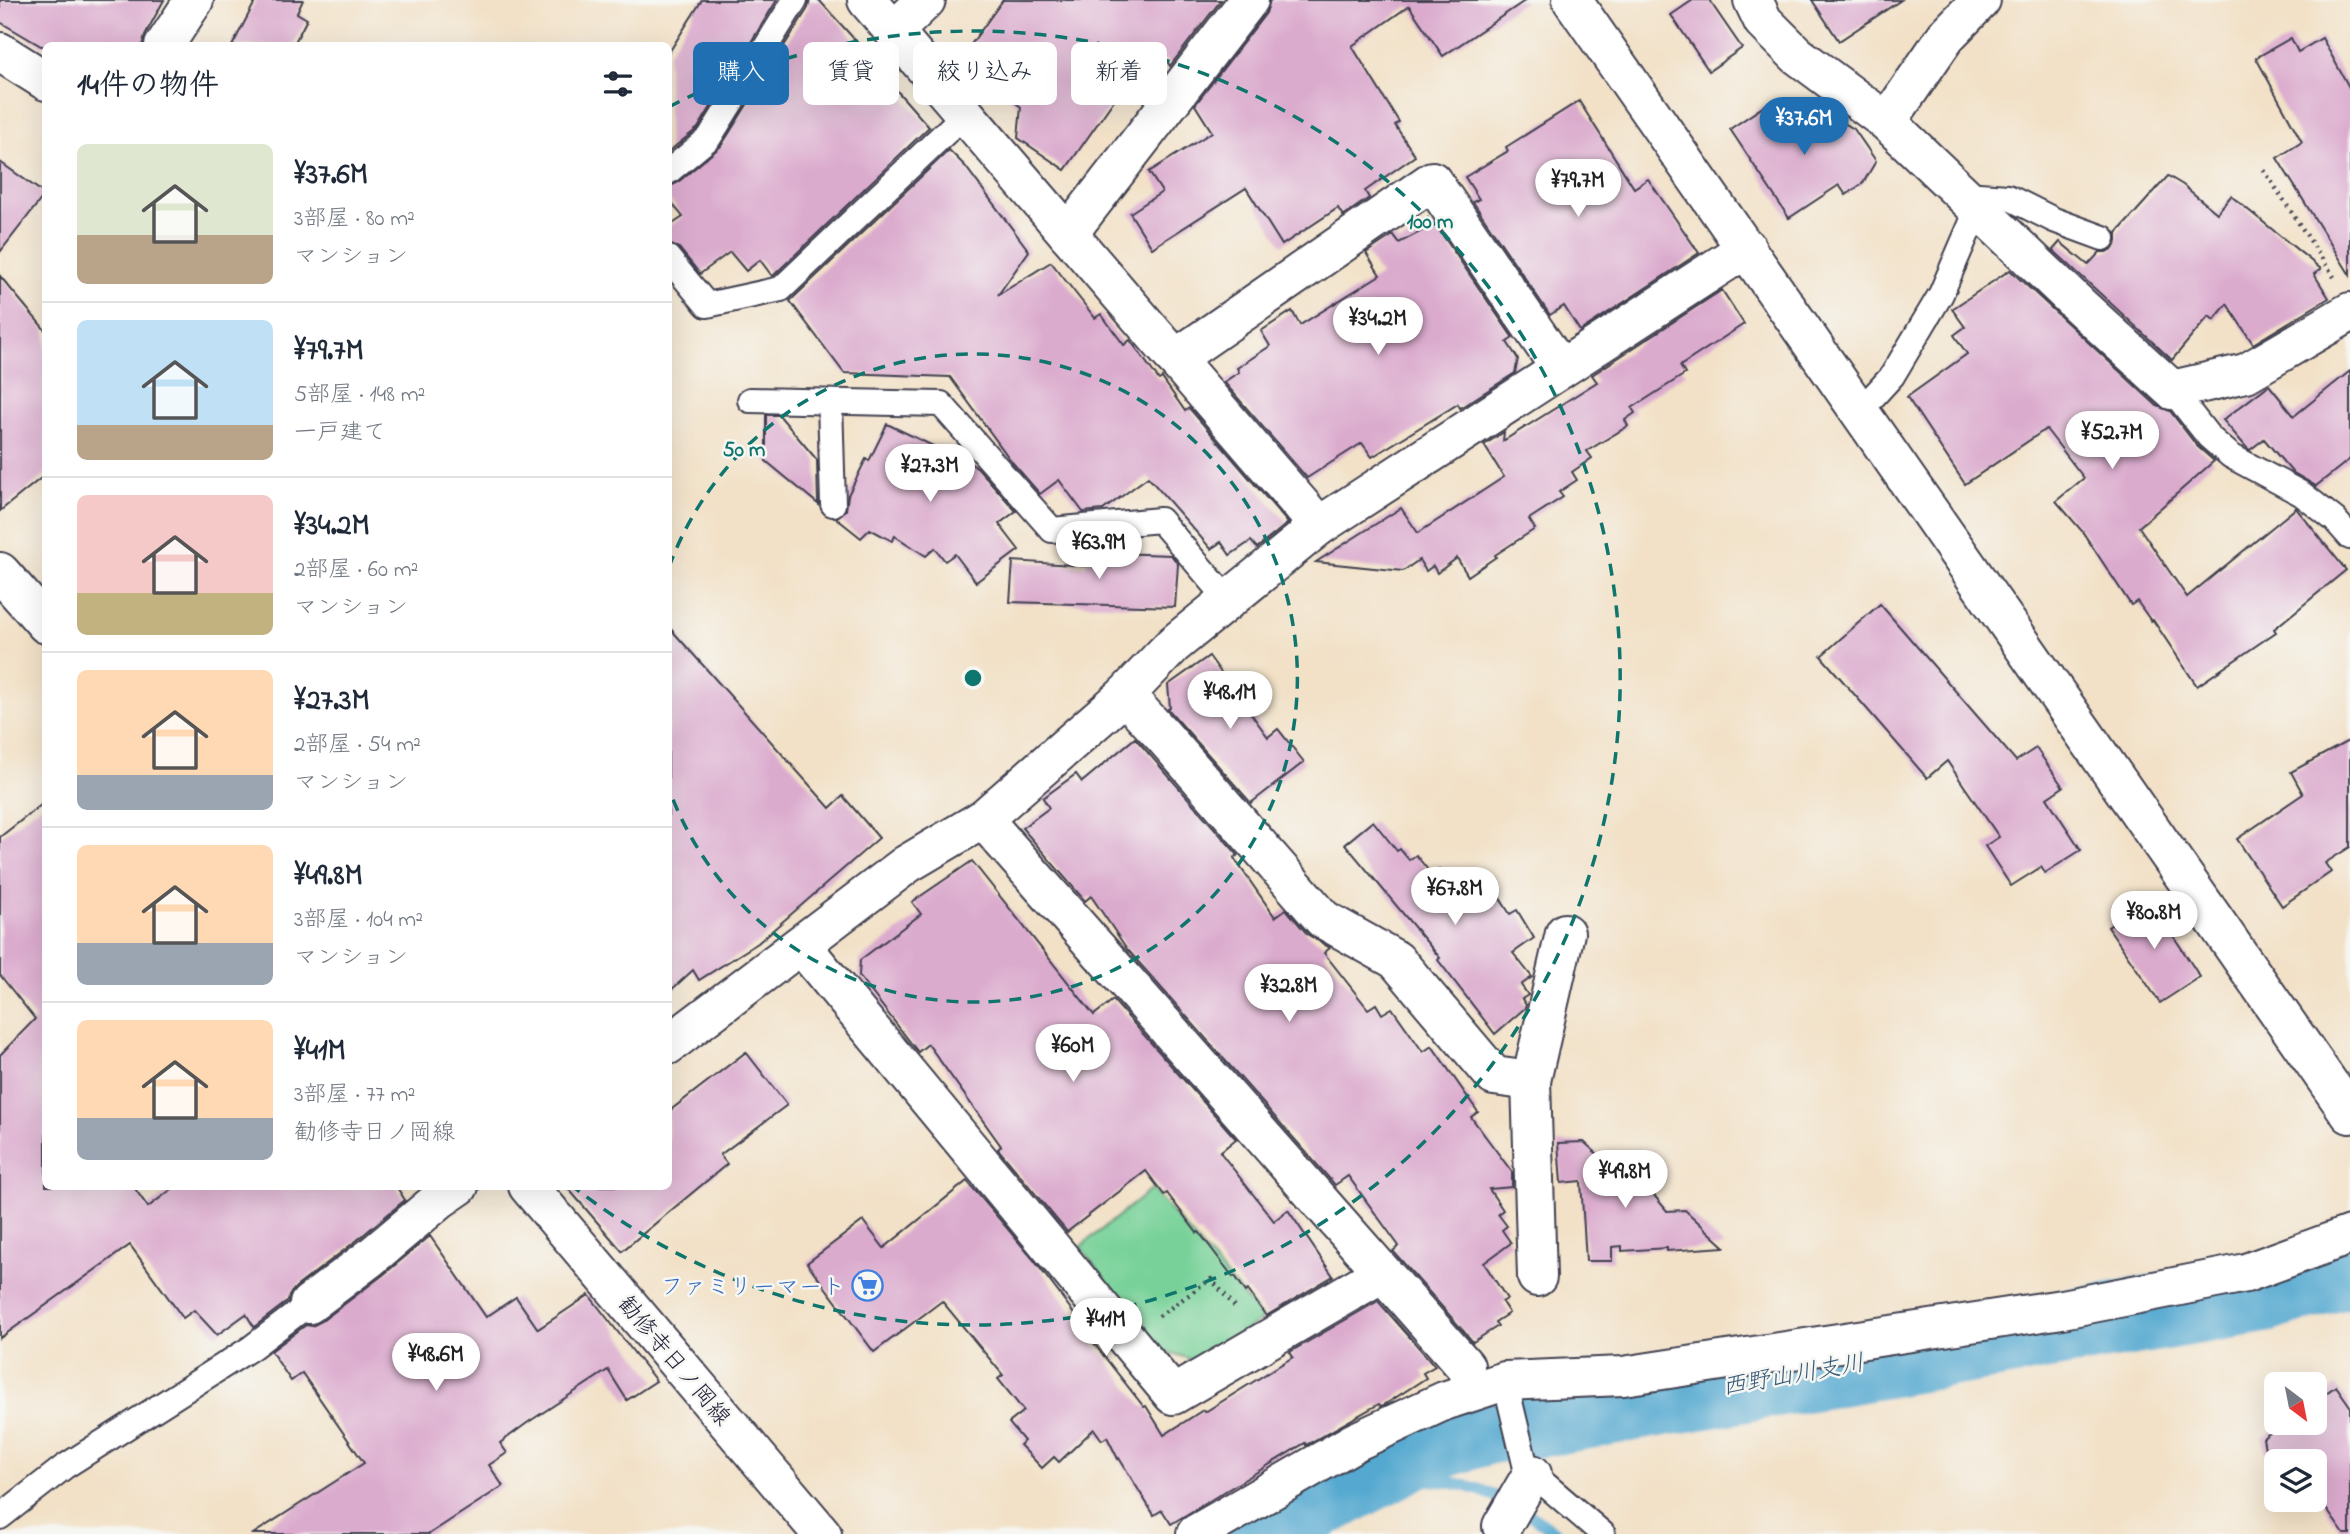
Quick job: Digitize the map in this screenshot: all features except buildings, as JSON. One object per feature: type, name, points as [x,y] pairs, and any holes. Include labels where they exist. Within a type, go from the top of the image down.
[{"type":"street","points":[[167,42],[194,0]]},
{"type":"street","points":[[867,0],[1319,526]]},
{"type":"street","points":[[894,31],[926,0]]},
{"type":"street","points":[[1068,234],[1249,0]]},
{"type":"street","points":[[1572,0],[2350,1114]]},
{"type":"street","points":[[1753,0],[1763,21],[1797,55],[1887,122],[2172,390],[2246,373],[2343,295]]},
{"type":"street","points":[[1887,122],[1947,36],[1981,0]]},
{"type":"street","points":[[0,52],[42,78]]},
{"type":"street","points":[[1175,359],[1432,181],[1560,368]]},
{"type":"street","points":[[672,1042],[907,864],[983,820],[1125,695],[1174,645],[1319,526],[1746,248]]},
{"type":"street","points":[[0,572],[42,619]]},
{"type":"street","points":[[1125,695],[1323,919],[1395,960],[1494,1076],[1531,1082]]},
{"type":"street","points":[[983,820],[1465,1366]]},
{"type":"street","points":[[1537,1277],[1531,1082],[1565,933]]},
{"type":"street","points":[[801,945],[1173,1395],[1382,1273]]},
{"type":"street","points":[[309,1304],[453,1190]]},
{"type":"street","name":"勧修寺日ノ岡線","points":[[531,1190],[822,1534]]},
{"type":"street","points":[[1196,1534],[1355,1442],[1444,1401],[1505,1381],[1623,1376],[2062,1309],[2246,1273],[2350,1235]]},
{"type":"street","points":[[1502,1526],[1532,1474]]},
{"type":"lane","points":[[672,169],[709,138],[795,0]]},
{"type":"lane","points":[[672,263],[707,305],[781,289],[965,114]]},
{"type":"lane","points":[[1860,411],[1892,376],[1941,294],[1971,201],[2008,197],[2054,220],[2103,238]]},
{"type":"lane","points":[[2172,390],[2209,437],[2231,456],[2302,494],[2335,520],[2350,537]]},
{"type":"lane","points":[[750,400],[941,404],[1052,530],[1160,520],[1228,601]]},
{"type":"lane","points":[[830,402],[833,504]]},
{"type":"lane","points":[[0,1517],[64,1467],[251,1348],[309,1304]]},
{"type":"lane","points":[[1505,1381],[1526,1468],[1603,1534]]},
{"type":"path","points":[[2264,170],[2343,295]]},
{"type":"path","points":[[1127,1339],[1211,1279],[1264,1342]]},
{"type":"green space","points":[[1152,1189],[1263,1319],[1195,1361],[1160,1349],[1080,1247]]},
{"type":"waterway","name":"西野山川支川","points":[[1255,1534],[1419,1447],[1486,1426],[2266,1294],[2350,1268]]},
{"type":"waterway","points":[[1355,1481],[1421,1479],[1466,1486],[1514,1505],[1558,1534]]},
{"type":"place","name":"ファミリーマート","points":[[868,1286]]}]
